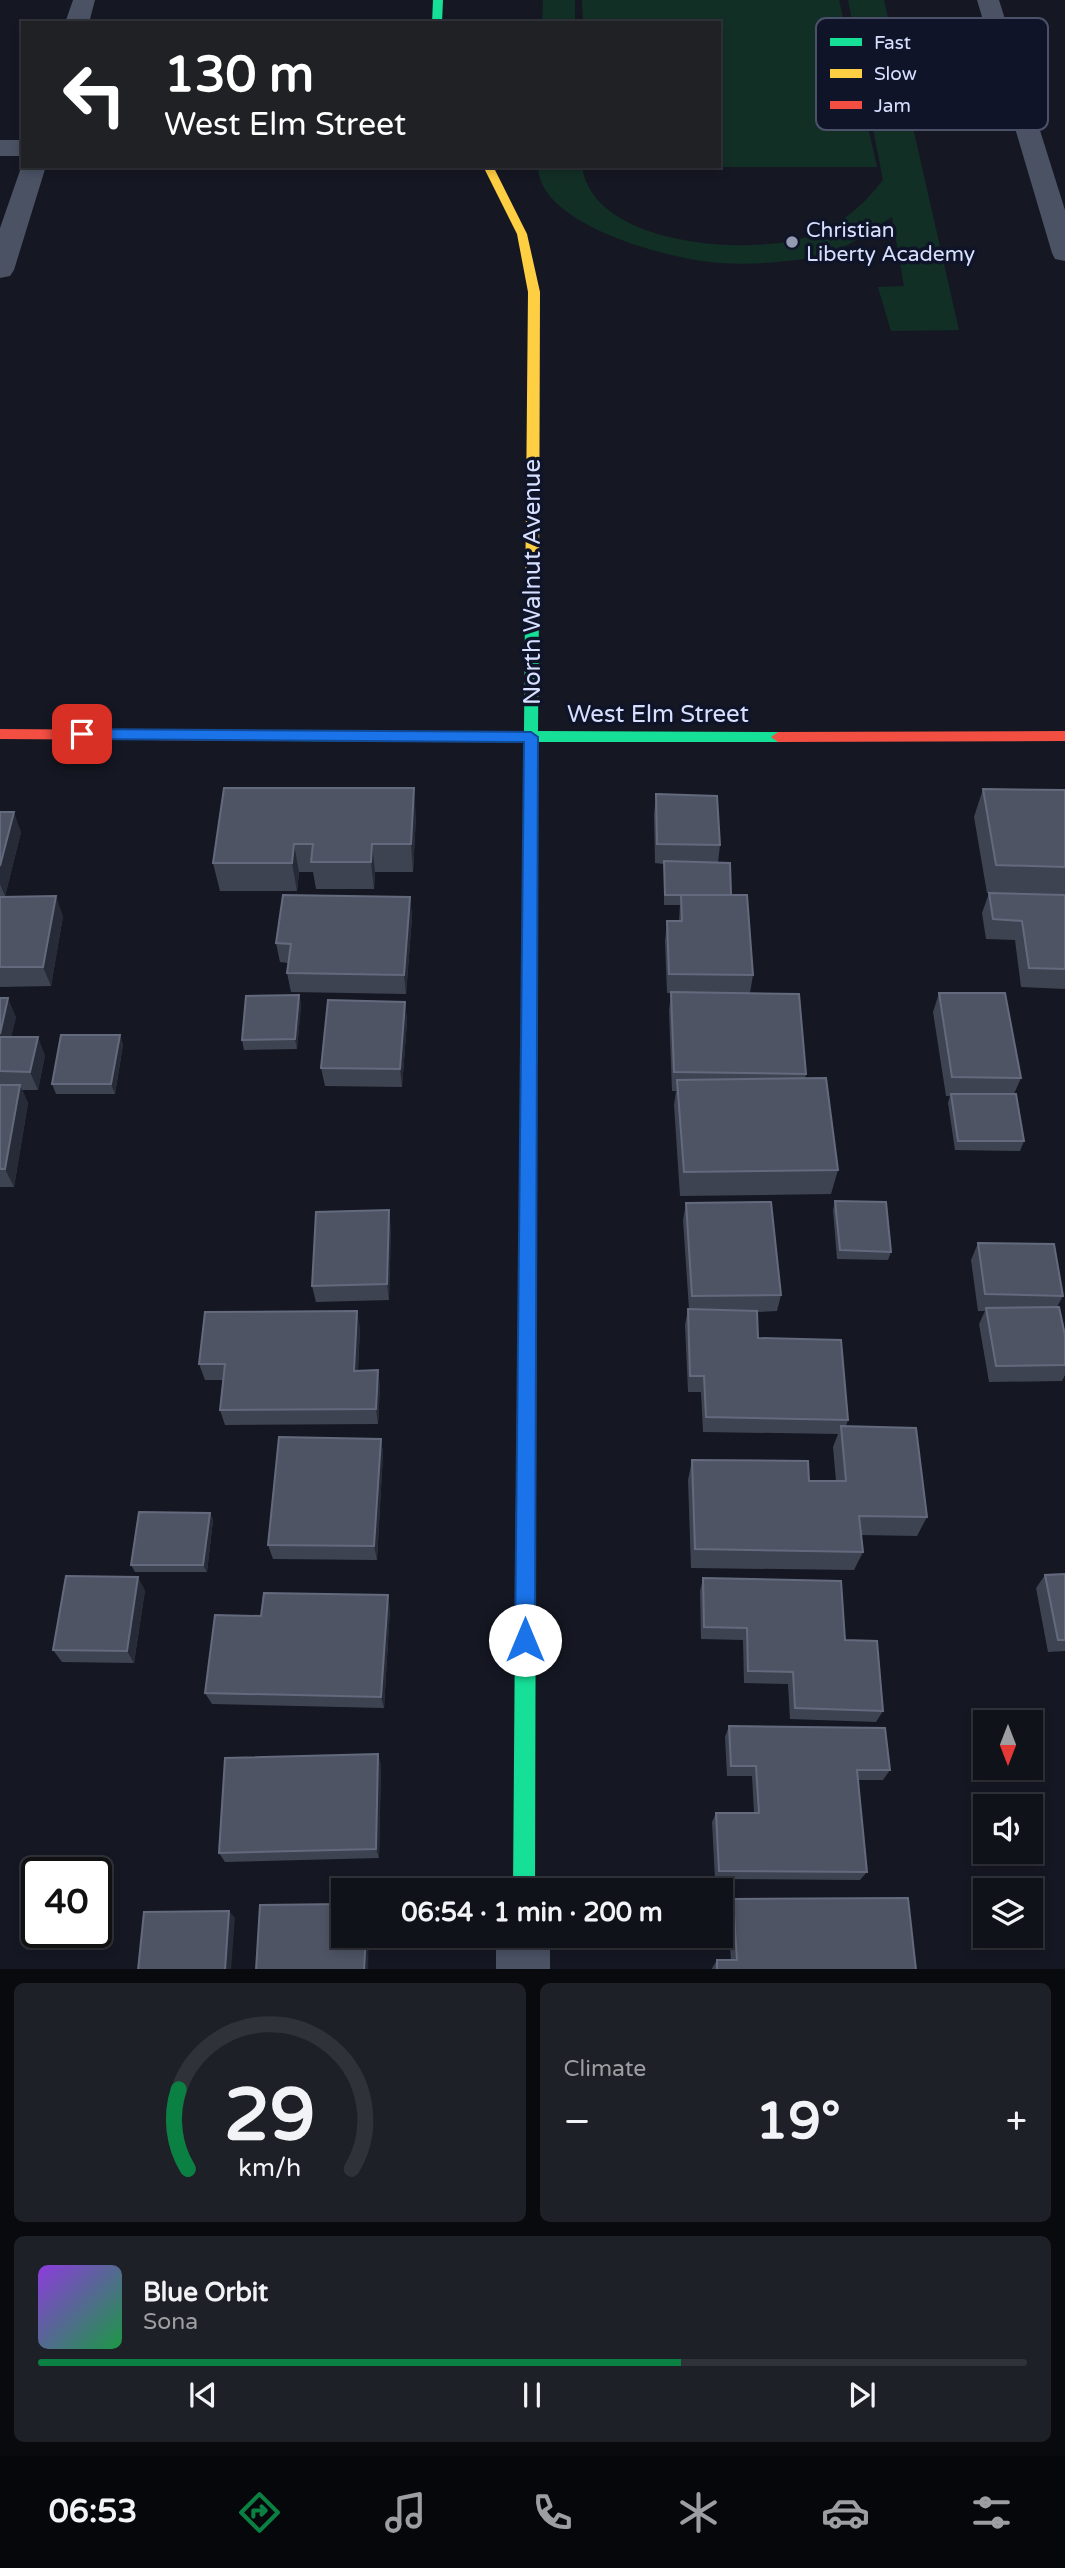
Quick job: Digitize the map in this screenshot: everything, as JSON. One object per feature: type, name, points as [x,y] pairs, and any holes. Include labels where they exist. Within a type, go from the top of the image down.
[{"type":"street","points":[[78,21],[84,0]]},
{"type":"street","points":[[437,21],[438,0]]},
{"type":"street","points":[[988,0],[995,18]]},
{"type":"street","points":[[1037,130],[1044,150],[1065,253]]},
{"type":"street","points":[[0,148],[21,148]]},
{"type":"street","points":[[0,271],[32,168]]},
{"type":"street","name":"North Walnut Avenue","points":[[489,168],[522,234],[534,292],[524,1878]]},
{"type":"street","name":"West Elm Street","points":[[0,734],[1065,736]]},
{"type":"street","points":[[523,1948],[523,1969]]},
{"type":"green space","points":[[543,0],[575,0],[575,21],[542,21]]},
{"type":"green space","points":[[582,0],[839,0],[843,18],[816,18],[816,130],[869,130],[877,167],[721,167],[721,21],[583,21]]},
{"type":"green space","points":[[848,0],[884,0],[888,18],[852,18]]},
{"type":"green space","points":[[873,130],[914,130],[959,330],[891,331],[878,287],[904,286],[892,217],[836,251],[816,257],[769,263],[720,263],[642,247],[583,222],[560,206],[544,187],[539,168],[583,168],[592,193],[613,214],[642,229],[676,239],[713,244],[781,243],[819,233],[859,207],[883,180]]},
{"type":"building","points":[[224,788],[414,788],[411,844],[372,844],[371,862],[311,862],[313,844],[294,844],[292,863],[213,863]]},
{"type":"building","points":[[983,789],[1065,790],[1065,867],[996,865]]},
{"type":"building","points":[[656,794],[717,796],[720,845],[657,844]]},
{"type":"building","points":[[0,812],[14,812],[0,866]]},
{"type":"building","points":[[664,861],[730,863],[731,895],[665,895]]},
{"type":"building","points":[[989,893],[1065,895],[1065,969],[1029,968],[1022,921],[993,919]]},
{"type":"building","points":[[283,895],[410,897],[404,975],[287,973],[291,944],[276,943]]},
{"type":"building","points":[[681,895],[747,895],[753,975],[669,974],[667,921],[682,921]]},
{"type":"building","points":[[56,896],[43,967],[0,967],[0,897]]},
{"type":"building","points":[[671,992],[799,994],[806,1074],[674,1072]]},
{"type":"building","points":[[939,993],[1005,993],[1021,1078],[952,1077]]},
{"type":"building","points":[[299,995],[295,1039],[242,1040],[246,996]]},
{"type":"building","points":[[0,998],[8,998],[0,1034]]},
{"type":"building","points":[[328,1000],[405,1002],[400,1069],[321,1068]]},
{"type":"building","points":[[61,1035],[120,1035],[111,1084],[52,1084]]},
{"type":"building","points":[[0,1037],[38,1037],[30,1072],[0,1071]]},
{"type":"building","points":[[826,1078],[838,1170],[684,1172],[677,1080]]},
{"type":"building","points":[[0,1085],[20,1085],[5,1169],[0,1169]]},
{"type":"building","points":[[951,1094],[1016,1094],[1024,1141],[958,1141]]},
{"type":"building","points":[[835,1201],[886,1202],[891,1252],[840,1250]]},
{"type":"building","points":[[771,1202],[781,1295],[692,1296],[686,1203]]},
{"type":"building","points":[[389,1210],[387,1284],[312,1286],[316,1212]]},
{"type":"building","points":[[978,1243],[1054,1244],[1063,1296],[985,1294]]},
{"type":"building","points":[[1059,1307],[1065,1335],[1065,1365],[996,1366],[986,1308]]},
{"type":"building","points":[[688,1309],[757,1311],[758,1338],[841,1340],[848,1420],[706,1417],[704,1376],[690,1376]]},
{"type":"building","points":[[357,1311],[354,1371],[378,1370],[376,1409],[220,1410],[225,1364],[199,1364],[205,1312]]},
{"type":"building","points":[[841,1426],[916,1428],[927,1517],[859,1516],[863,1552],[695,1549],[692,1460],[808,1461],[809,1481],[846,1481]]},
{"type":"building","points":[[279,1437],[381,1439],[374,1546],[268,1545]]},
{"type":"building","points":[[139,1512],[210,1513],[203,1565],[131,1565]]},
{"type":"building","points":[[1065,1574],[1065,1640],[1058,1640],[1045,1575]]},
{"type":"building","points":[[66,1576],[138,1577],[127,1651],[53,1650]]},
{"type":"building","points":[[703,1578],[841,1581],[845,1640],[877,1641],[883,1711],[795,1708],[793,1672],[748,1671],[747,1628],[704,1627]]},
{"type":"building","points":[[264,1593],[388,1595],[381,1697],[205,1693],[215,1615],[261,1616]]},
{"type":"building","points":[[729,1726],[885,1728],[890,1770],[857,1770],[867,1872],[719,1871],[716,1813],[759,1813],[756,1766],[731,1766]]},
{"type":"building","points":[[378,1754],[376,1849],[219,1853],[225,1758]]},
{"type":"building","points":[[908,1898],[916,1969],[717,1969],[717,1960],[737,1960],[733,1899]]},
{"type":"building","points":[[331,1904],[331,1948],[365,1948],[364,1969],[256,1969],[260,1905]]},
{"type":"building","points":[[229,1911],[225,1969],[138,1969],[144,1912]]},
{"type":"traffic: fast","points":[[437,21],[438,0]]},
{"type":"traffic: fast","points":[[529,1062],[532,607]]},
{"type":"traffic: fast","points":[[290,736],[778,737]]},
{"type":"traffic: fast","points":[[524,1878],[526,1493]]},
{"type":"traffic: slow","points":[[489,168],[522,234],[534,292],[532,607]]},
{"type":"traffic: jam","points":[[0,734],[290,736]]},
{"type":"traffic: jam","points":[[778,737],[1065,736]]},
{"type":"traffic: jam","points":[[526,1493],[529,1062]]},
{"type":"place","name":"Christian Liberty Academy","points":[[792,242]]},
{"type":"route","points":[[82,734],[531,737],[525,1640]]}]
